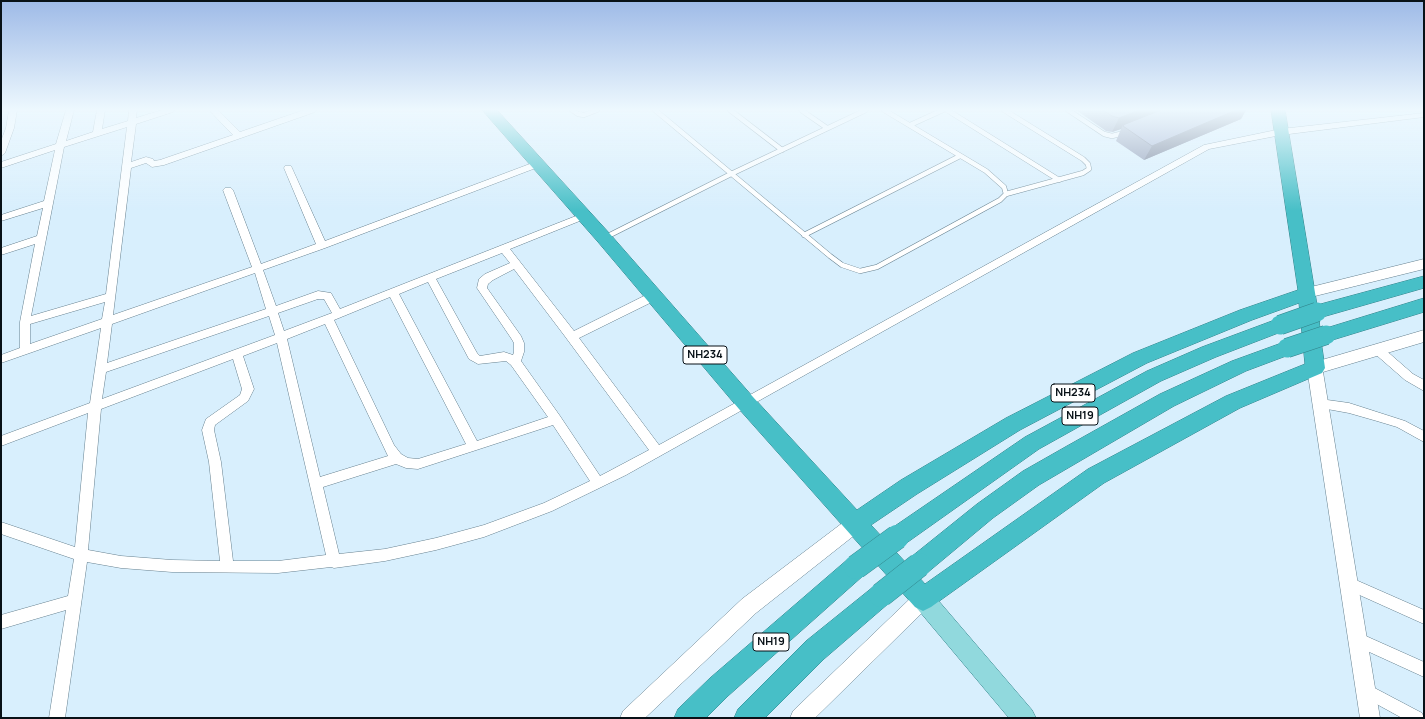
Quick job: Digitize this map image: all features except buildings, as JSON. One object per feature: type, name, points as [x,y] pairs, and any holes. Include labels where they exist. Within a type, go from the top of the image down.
[{"type":"highway","name":"NH234","points":[[519,144],[604,238],[746,403],[922,599]]},
{"type":"highway","points":[[922,599],[1096,476],[1233,402],[1314,368],[1307,293],[1283,144]]},
{"type":"highway","name":"NH19","points":[[687,718],[719,687],[856,567],[1032,443],[1154,376],[1209,352],[1317,312],[1424,282]]},
{"type":"highway","name":"NH234","points":[[855,524],[910,487],[1013,424],[1140,358],[1246,314],[1307,293]]},
{"type":"highway","name":"NH19","points":[[747,718],[815,650],[985,511],[1031,478],[1167,400],[1239,366],[1326,335],[1424,305]]},
{"type":"main road","points":[[1307,293],[1424,264]]},
{"type":"main road","points":[[1370,718],[1359,640],[1314,368],[1424,336]]},
{"type":"main road","points":[[630,718],[749,606],[855,524]]},
{"type":"main road","points":[[800,718],[922,599],[1024,718]]},
{"type":"street","points":[[1,153],[4,144]]},
{"type":"street","points":[[1,165],[68,144]]},
{"type":"street","points":[[57,718],[81,555],[95,406],[111,296],[129,144]]},
{"type":"street","points":[[126,166],[146,160],[150,161],[152,164],[161,163],[217,144]]},
{"type":"street","points":[[1,528],[81,555],[121,562],[172,566],[227,567],[278,567],[334,562],[385,555],[436,544],[484,531],[548,507],[657,452],[1192,154],[1219,144]]},
{"type":"street","points":[[25,350],[25,322],[60,146]]},
{"type":"street","points":[[1,359],[322,246],[538,164]]},
{"type":"street","points":[[288,168],[322,246]]},
{"type":"street","points":[[228,190],[258,269],[281,337],[334,562]]},
{"type":"street","points":[[1,218],[48,203]]},
{"type":"street","points":[[1,441],[237,354],[584,216]]},
{"type":"street","points":[[1,252],[41,238]]},
{"type":"street","points":[[504,249],[572,337],[657,452]]},
{"type":"street","points":[[515,265],[490,277],[483,282],[482,288],[516,336],[519,343],[519,352],[515,362]]},
{"type":"street","points":[[430,277],[473,356],[478,360],[487,360],[504,356],[515,362],[556,419],[598,483]]},
{"type":"street","points":[[393,292],[474,447]]},
{"type":"street","points":[[101,369],[271,310],[323,294],[330,298],[333,316],[390,450],[397,458],[406,463],[418,464],[556,419]]},
{"type":"street","points":[[25,322],[111,296]]},
{"type":"street","points":[[572,337],[654,296]]},
{"type":"street","points":[[1378,350],[1395,366],[1424,386]]},
{"type":"street","points":[[227,567],[215,462],[208,430],[210,422],[244,398],[248,389],[237,354]]},
{"type":"street","points":[[1320,404],[1349,408],[1378,416],[1400,424],[1424,437]]},
{"type":"street","points":[[315,484],[397,458]]},
{"type":"street","points":[[1349,582],[1424,617]]},
{"type":"street","points":[[1,622],[74,601]]},
{"type":"street","points":[[1359,640],[1424,670]]},
{"type":"street","points":[[1367,691],[1417,718]]},
{"type":"lane","points":[[695,144],[842,265],[860,271],[877,267],[1000,200],[1006,194],[1059,180],[1089,170],[1088,164],[1056,144]]},
{"type":"lane","points":[[774,144],[782,150]]},
{"type":"lane","points":[[604,238],[795,144]]},
{"type":"lane","points":[[939,144],[996,179],[1004,187],[1006,194]]},
{"type":"lane","points":[[1001,144],[1059,180]]},
{"type":"lane","points":[[804,235],[960,156]]}]
